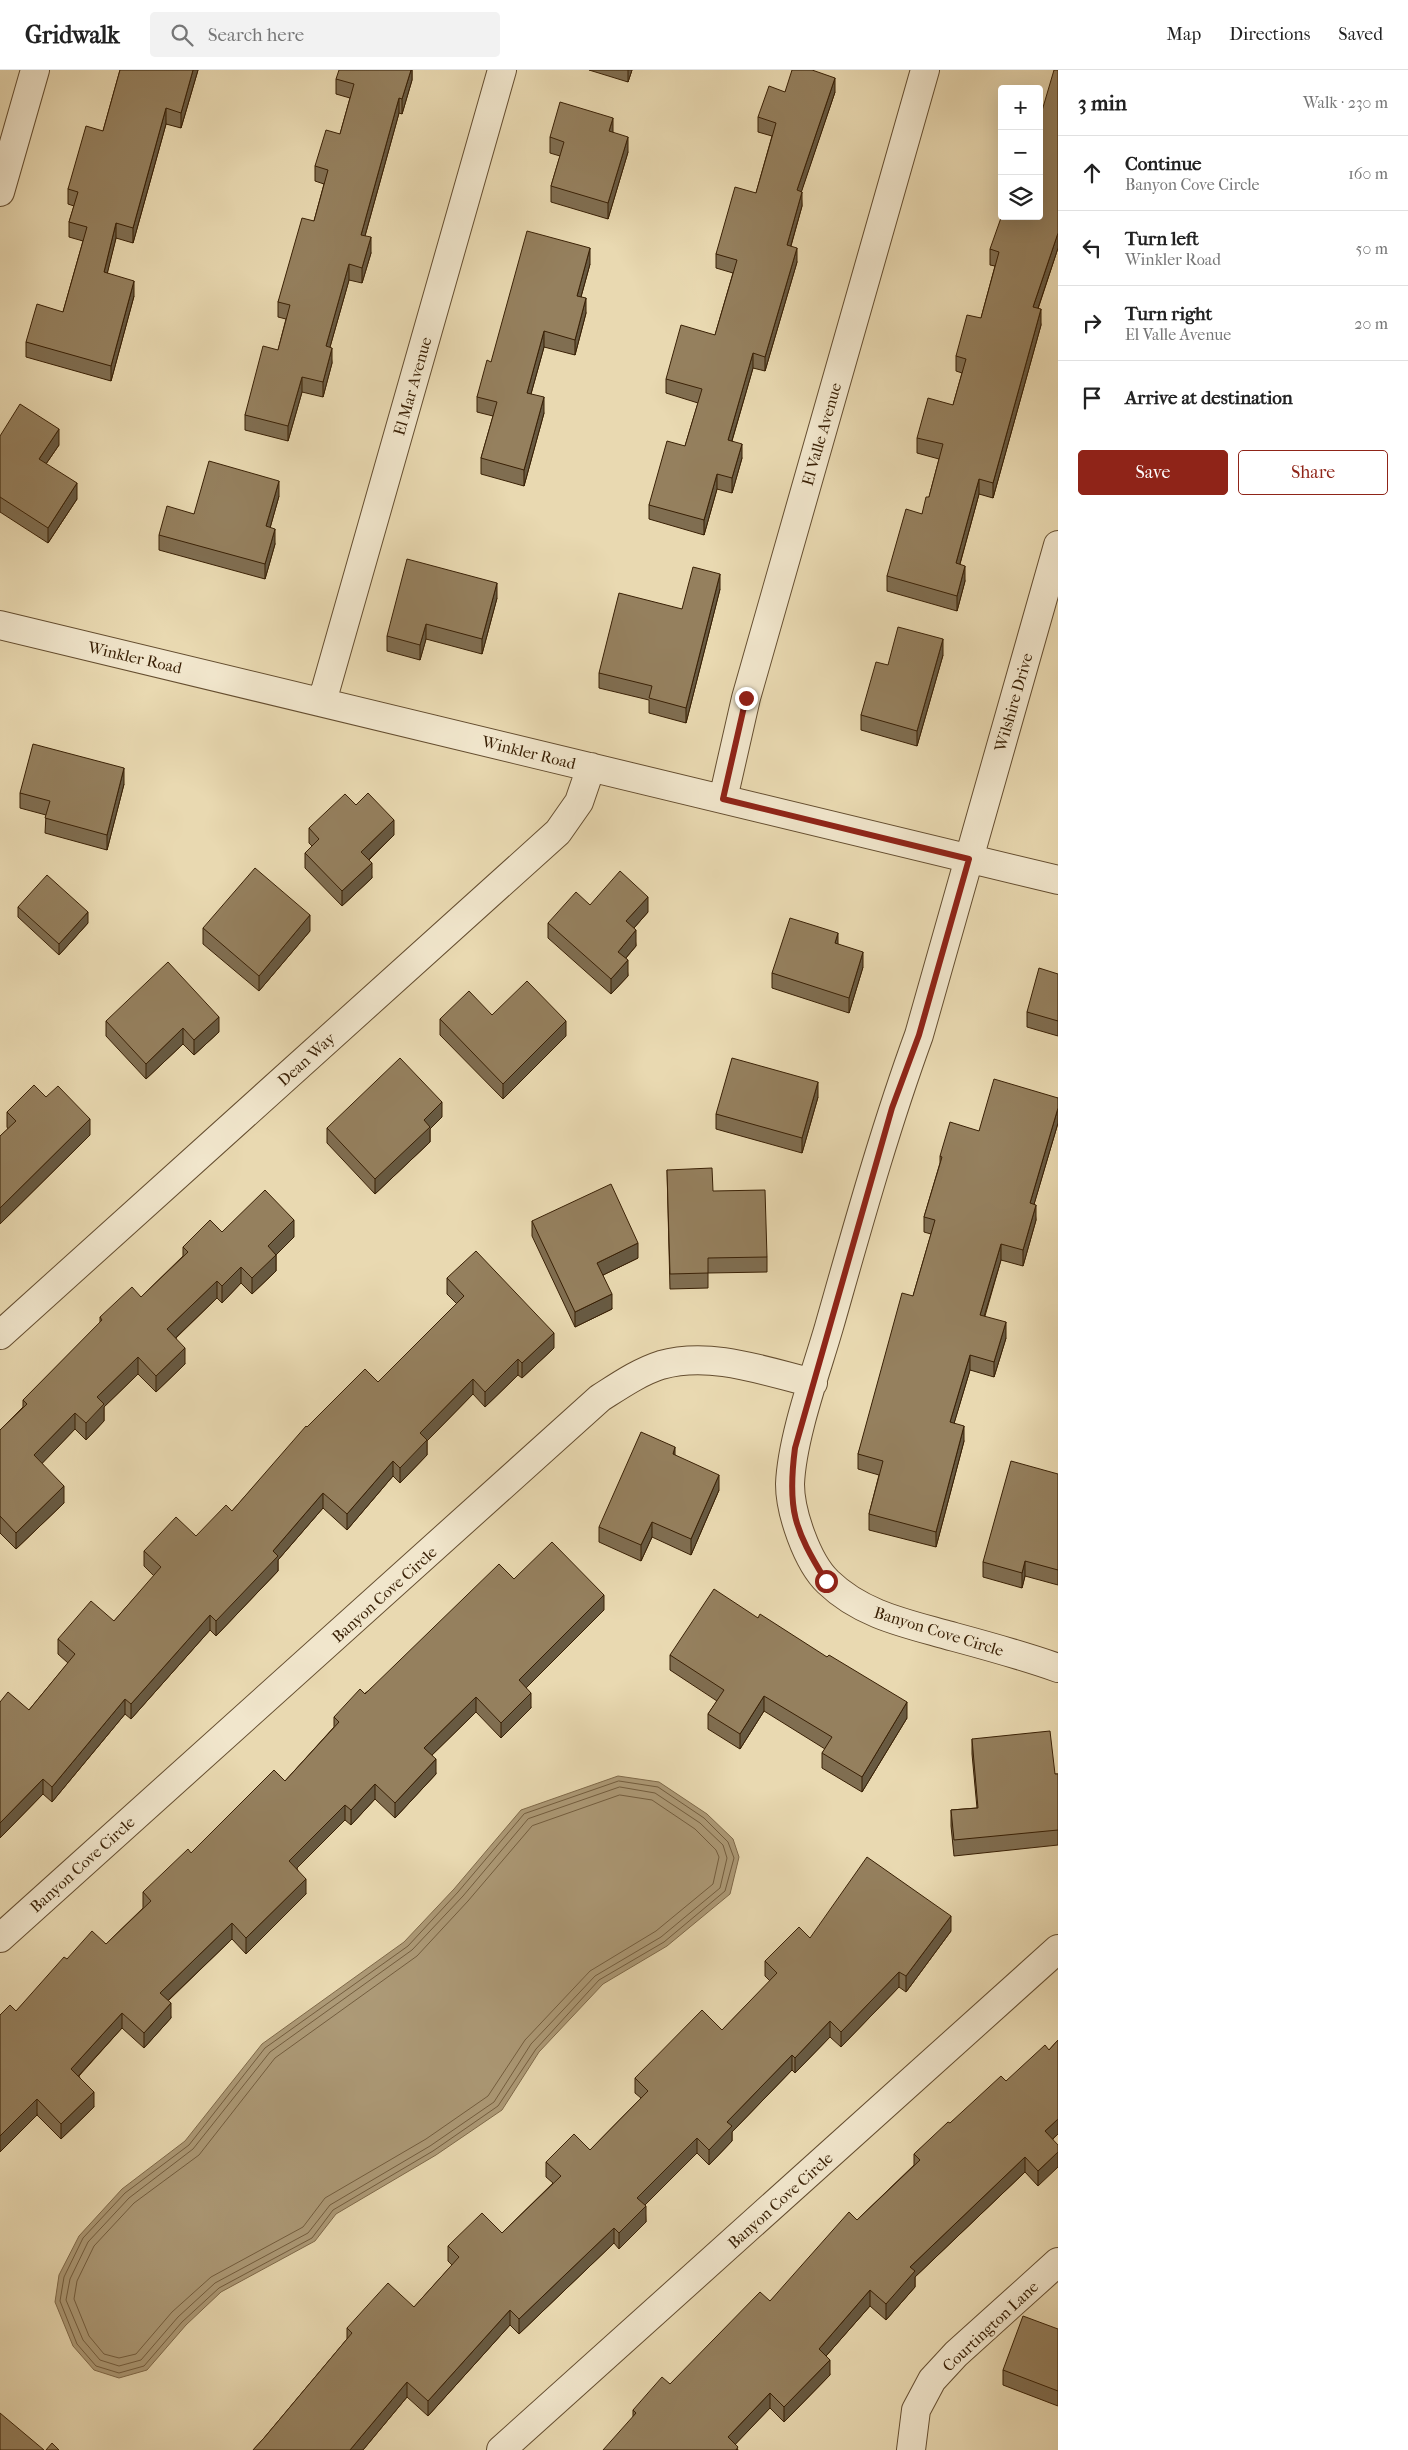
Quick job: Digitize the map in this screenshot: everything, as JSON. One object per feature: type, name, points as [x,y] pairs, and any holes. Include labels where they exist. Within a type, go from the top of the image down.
[{"type":"street","points":[[0,192],[35,70]]},
{"type":"street","name":"El Mar Avenue","points":[[322,702],[502,70]]},
{"type":"street","name":"El Valle Avenue","points":[[723,799],[746,698],[925,70]]},
{"type":"street","name":"Wilshire Drive","points":[[969,859],[1058,545]]},
{"type":"street","name":"Winkler Road","points":[[0,625],[1058,880]]},
{"type":"street","name":"Dean Way","points":[[0,1335],[558,832],[580,802],[591,767]]},
{"type":"street","name":"Banyon Cove Circle","points":[[969,859],[919,1035],[892,1108],[812,1383],[795,1448],[790,1484],[794,1518],[808,1552],[826,1581],[855,1604],[885,1617],[1058,1668]]},
{"type":"street","name":"Banyon Cove Circle","points":[[0,1938],[600,1398],[628,1380],[661,1366],[694,1360],[730,1363],[812,1383]]},
{"type":"street","name":"Banyon Cove Circle","points":[[501,2450],[1058,1949]]},
{"type":"street","name":"Courtington Lane","points":[[911,2450],[916,2410],[932,2380],[956,2354],[1058,2262]]},
{"type":"water","points":[[618,1776],[659,1782],[707,1814],[733,1839],[739,1857],[730,1894],[667,1946],[603,1984],[539,2052],[502,2110],[436,2155],[336,2214],[315,2241],[221,2292],[186,2325],[147,2370],[119,2378],[94,2370],[73,2346],[55,2302],[59,2275],[79,2236],[122,2189],[185,2141],[262,2044],[404,1942],[454,1889],[521,1810]]},
{"type":"building","points":[[120,70],[193,70],[181,113],[166,108],[133,228],[116,223],[104,272],[134,281],[111,366],[26,342],[37,304],[63,312],[87,227],[69,222],[78,192],[68,189],[86,126],[103,131]]},
{"type":"building","points":[[339,70],[411,70],[402,99],[399,98],[361,235],[371,237],[362,268],[349,264],[326,346],[332,348],[323,382],[302,377],[288,426],[245,415],[263,346],[278,350],[290,305],[278,302],[302,218],[314,221],[328,170],[315,166],[326,130],[340,134],[354,84],[336,79]]},
{"type":"building","points":[[792,70],[812,70],[835,78],[797,190],[802,192],[787,245],[797,248],[765,357],[753,353],[728,440],[742,444],[732,478],[717,474],[704,520],[649,505],[667,441],[685,446],[702,389],[666,379],[681,325],[715,335],[737,260],[716,254],[735,187],[756,193],[776,123],[758,117],[769,86],[785,92]]},
{"type":"building","points":[[1054,70],[1058,70],[1058,233],[1033,307],[1041,309],[993,483],[979,479],[956,563],[965,566],[957,596],[887,576],[906,509],[922,514],[926,497],[929,497],[943,444],[917,438],[928,398],[953,405],[966,359],[956,356],[967,315],[981,318],[999,252],[990,249],[1000,220],[1043,220],[1043,107]]},
{"type":"building","points":[[560,102],[613,118],[609,131],[628,137],[608,203],[551,186],[564,142],[550,137]]},
{"type":"building","points":[[527,231],[590,248],[577,296],[586,298],[575,340],[544,331],[527,393],[544,397],[524,470],[481,458],[497,402],[477,397],[487,360],[491,362]]},
{"type":"building","points":[[20,404],[59,429],[39,459],[77,483],[48,528],[0,497],[0,436]]},
{"type":"building","points":[[209,461],[279,481],[266,526],[275,529],[265,564],[159,535],[167,506],[194,514]]},
{"type":"building","points":[[407,559],[497,583],[482,639],[426,624],[420,645],[387,636]]},
{"type":"building","points":[[693,567],[720,574],[686,708],[649,698],[652,686],[599,673],[619,593],[682,609]]},
{"type":"building","points":[[898,627],[943,639],[917,731],[861,715],[876,662],[888,665]]},
{"type":"building","points":[[33,744],[124,768],[107,835],[45,818],[50,801],[20,793]]},
{"type":"building","points":[[368,793],[394,820],[361,852],[372,863],[342,891],[305,853],[319,839],[309,828],[345,794],[356,805]]},
{"type":"building","points":[[255,868],[310,915],[259,976],[203,928]]},
{"type":"building","points":[[620,871],[648,897],[626,921],[636,930],[618,952],[628,960],[611,979],[548,923],[576,892],[590,905]]},
{"type":"building","points":[[47,875],[88,912],[59,944],[18,907]]},
{"type":"building","points":[[790,918],[838,933],[835,943],[863,952],[849,998],[772,973]]},
{"type":"building","points":[[168,962],[219,1017],[194,1040],[183,1028],[146,1064],[106,1021]]},
{"type":"building","points":[[1039,968],[1058,974],[1058,1021],[1027,1012]]},
{"type":"building","points":[[527,981],[566,1021],[503,1084],[440,1019],[469,991],[492,1015]]},
{"type":"building","points":[[400,1058],[442,1102],[424,1120],[430,1127],[375,1179],[327,1128]]},
{"type":"building","points":[[732,1058],[818,1082],[802,1138],[716,1114]]},
{"type":"building","points":[[994,1079],[1058,1098],[1058,1108],[1030,1203],[1036,1205],[1023,1250],[1001,1244],[980,1315],[1006,1322],[994,1362],[970,1355],[950,1422],[964,1426],[936,1532],[869,1514],[883,1461],[858,1454],[902,1293],[913,1296],[935,1220],[924,1217],[942,1157],[940,1156],[950,1122],[979,1131]]},
{"type":"building","points":[[34,1085],[46,1097],[58,1086],[90,1119],[0,1208],[0,1136],[16,1121],[7,1112]]},
{"type":"building","points":[[712,1168],[713,1191],[765,1190],[767,1257],[708,1258],[708,1273],[670,1274],[667,1170]]},
{"type":"building","points":[[611,1184],[638,1243],[597,1263],[612,1294],[575,1312],[532,1221]]},
{"type":"building","points":[[265,1190],[294,1220],[268,1246],[276,1255],[252,1278],[241,1267],[222,1286],[217,1281],[167,1329],[185,1348],[156,1376],[138,1357],[97,1397],[104,1404],[86,1423],[75,1413],[34,1455],[64,1486],[16,1533],[0,1516],[0,1430],[27,1404],[23,1400],[102,1320],[100,1317],[132,1287],[141,1297],[188,1252],[183,1247],[210,1220],[222,1232]]},
{"type":"building","points":[[476,1251],[554,1333],[522,1363],[518,1359],[485,1392],[473,1379],[420,1433],[427,1440],[400,1468],[393,1461],[347,1514],[323,1493],[273,1551],[278,1556],[216,1621],[210,1615],[131,1704],[125,1699],[52,1787],[43,1779],[0,1823],[0,1702],[8,1692],[29,1710],[75,1654],[58,1639],[91,1601],[114,1621],[161,1567],[144,1551],[176,1517],[196,1536],[226,1505],[232,1511],[306,1426],[365,1369],[378,1382],[464,1296],[447,1278]]},
{"type":"building","points":[[641,1432],[675,1447],[673,1454],[719,1475],[691,1539],[652,1522],[641,1545],[599,1527]]},
{"type":"building","points":[[1011,1461],[1058,1474],[1058,1570],[1025,1561],[1022,1573],[983,1562]]},
{"type":"building","points":[[552,1542],[604,1595],[519,1680],[531,1693],[501,1723],[476,1697],[424,1748],[436,1759],[395,1803],[375,1784],[351,1810],[345,1805],[289,1861],[306,1879],[246,1938],[232,1923],[160,1993],[171,2003],[144,2033],[122,2013],[71,2069],[94,2092],[61,2124],[37,2099],[0,2136],[0,2015],[10,2005],[16,2011],[64,1957],[67,1959],[92,1931],[106,1944],[151,1901],[143,1892],[188,1849],[191,1853],[274,1770],[285,1781],[339,1722],[334,1717],[360,1689],[365,1694],[499,1564],[514,1579]]},
{"type":"building","points":[[714,1589],[758,1618],[760,1614],[827,1657],[829,1655],[907,1702],[862,1777],[822,1753],[832,1737],[764,1696],[740,1734],[708,1714],[724,1690],[670,1655]]},
{"type":"building","points":[[1050,1731],[1055,1774],[1058,1774],[1058,1830],[954,1840],[951,1810],[978,1808],[972,1739]]},
{"type":"building","points":[[867,1857],[951,1916],[906,1976],[899,1972],[841,2032],[830,2021],[795,2058],[792,2055],[727,2122],[732,2126],[709,2150],[697,2138],[637,2198],[646,2206],[619,2233],[614,2228],[519,2319],[510,2310],[428,2401],[407,2382],[350,2450],[253,2450],[352,2333],[347,2328],[388,2283],[414,2307],[459,2257],[448,2246],[482,2213],[502,2233],[561,2176],[546,2162],[574,2134],[590,2150],[648,2091],[635,2078],[702,2010],[722,2030],[777,1973],[765,1961],[799,1927],[810,1938]]},
{"type":"building","points":[[1058,2040],[1058,2119],[1045,2131],[1058,2145],[1058,2152],[1038,2171],[1025,2157],[910,2267],[915,2271],[886,2304],[870,2290],[819,2349],[830,2360],[784,2407],[770,2393],[728,2437],[738,2447],[736,2450],[603,2450],[636,2413],[633,2410],[662,2377],[670,2384],[760,2292],[770,2301],[849,2212],[857,2220],[920,2160],[914,2154],[948,2122],[950,2123],[1001,2076],[1006,2081],[1045,2045],[1049,2050]]},
{"type":"building","points":[[1023,2316],[1058,2329],[1058,2391],[1003,2370]]},
{"type":"building","points":[[0,2413],[44,2450],[0,2450]]},
{"type":"building","points":[[52,2443],[59,2450],[46,2450]]},
{"type":"route","points":[[746,698],[723,799],[969,859],[919,1035],[892,1108],[795,1448],[790,1484],[794,1518],[808,1552],[826,1581]]}]
